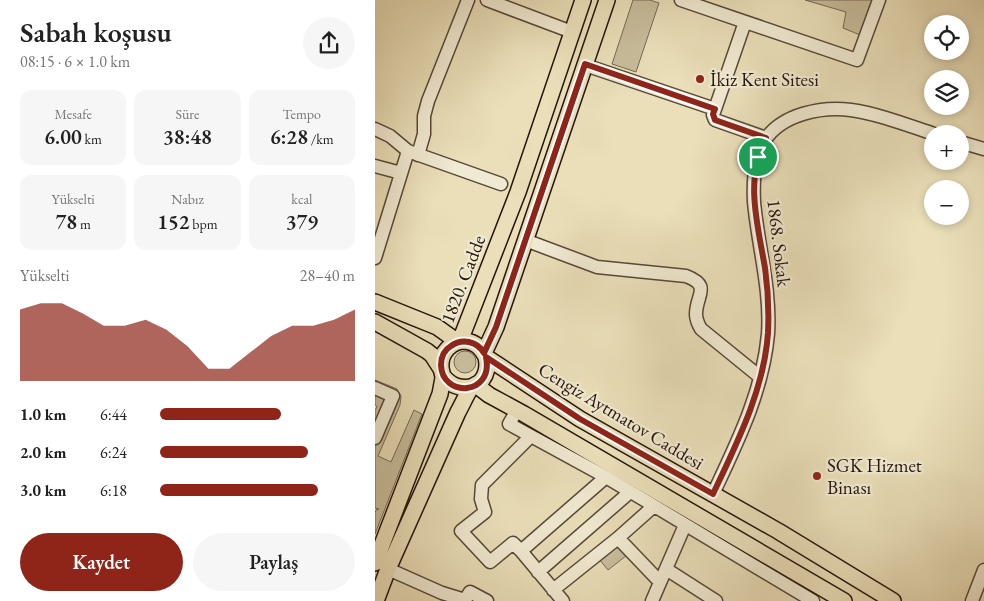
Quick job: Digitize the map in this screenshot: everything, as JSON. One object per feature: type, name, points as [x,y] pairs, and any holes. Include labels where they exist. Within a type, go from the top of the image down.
[{"type":"main road","name":"1820. Cadde","points":[[377,601],[381,566],[440,394],[443,354],[447,348],[459,342],[518,192],[583,0]]},
{"type":"main road","name":"1820. Cadde","points":[[381,566],[458,412],[474,386],[484,378],[487,371],[488,364],[485,355],[607,0]]},
{"type":"main road","name":"Cengiz Aytmatov Caddesi","points":[[375,302],[437,327],[459,342],[476,344],[485,355],[580,419],[778,531],[893,601]]},
{"type":"main road","points":[[375,322],[432,355],[447,381],[453,385],[466,388],[474,386],[844,601]]},
{"type":"street","points":[[376,250],[401,174],[424,134],[428,100],[467,0]]},
{"type":"street","points":[[487,0],[572,32]]},
{"type":"street","points":[[681,0],[857,60],[879,0]]},
{"type":"street","points":[[745,22],[713,114],[715,120],[766,138],[783,124],[808,112],[835,109],[872,114],[924,131]]},
{"type":"street","points":[[585,64],[715,109]]},
{"type":"street","points":[[375,130],[390,136],[413,153],[501,184]]},
{"type":"street","name":"1868. Sokak","points":[[713,494],[755,398],[766,350],[768,311],[765,271],[756,218],[754,186],[758,157],[766,138]]},
{"type":"street","points":[[969,145],[984,149]]},
{"type":"street","points":[[375,166],[401,174]]},
{"type":"street","points":[[525,240],[597,267],[686,276],[694,279],[699,283],[701,290],[696,314],[701,329],[760,377]]},
{"type":"street","points":[[375,388],[393,396],[375,438]]},
{"type":"street","points":[[517,410],[509,424],[606,477],[813,601]]},
{"type":"street","points":[[531,436],[482,485],[481,499],[485,512],[461,531],[490,562],[513,543],[563,601]]},
{"type":"street","points":[[521,551],[606,477]]},
{"type":"street","points":[[538,572],[630,492]]},
{"type":"street","points":[[553,590],[618,538],[654,506]]},
{"type":"street","points":[[653,601],[685,525]]},
{"type":"street","points":[[618,538],[660,582]]},
{"type":"street","points":[[381,566],[437,597],[465,601],[470,592],[487,601]]},
{"type":"street","points":[[666,569],[716,601]]},
{"type":"street","points":[[972,601],[984,570]]},
{"type":"shaded area","points":[[633,0],[650,0],[659,3],[636,72],[612,64]]},
{"type":"shaded area","points":[[805,0],[878,0],[865,37],[843,28],[846,12]]},
{"type":"shaded area","points":[[465,351],[475,358],[476,362],[469,372],[465,373],[455,366],[454,362],[461,352]]},
{"type":"shaded area","points":[[375,380],[397,389],[401,396],[400,405],[378,456],[391,462],[414,410],[422,414],[375,534],[375,513],[379,509],[375,508],[375,410],[377,407],[375,404]]},
{"type":"shaded area","points":[[618,538],[631,552],[608,570],[598,558]]},
{"type":"place","name":"İkiz Kent Sitesi","points":[[700,79]]},
{"type":"place","name":"SGK Hizmet Binası","points":[[817,476]]},
{"type":"route","points":[[585,64],[715,109],[713,117],[715,120],[766,138],[758,157],[755,170],[754,200],[767,290],[768,333],[766,350],[755,398],[738,441],[713,494],[580,419],[486,357],[488,364],[484,378],[472,387],[459,388],[447,381],[443,376],[441,361],[447,348],[460,341],[469,342],[476,344],[484,353],[496,327],[585,64]]}]
